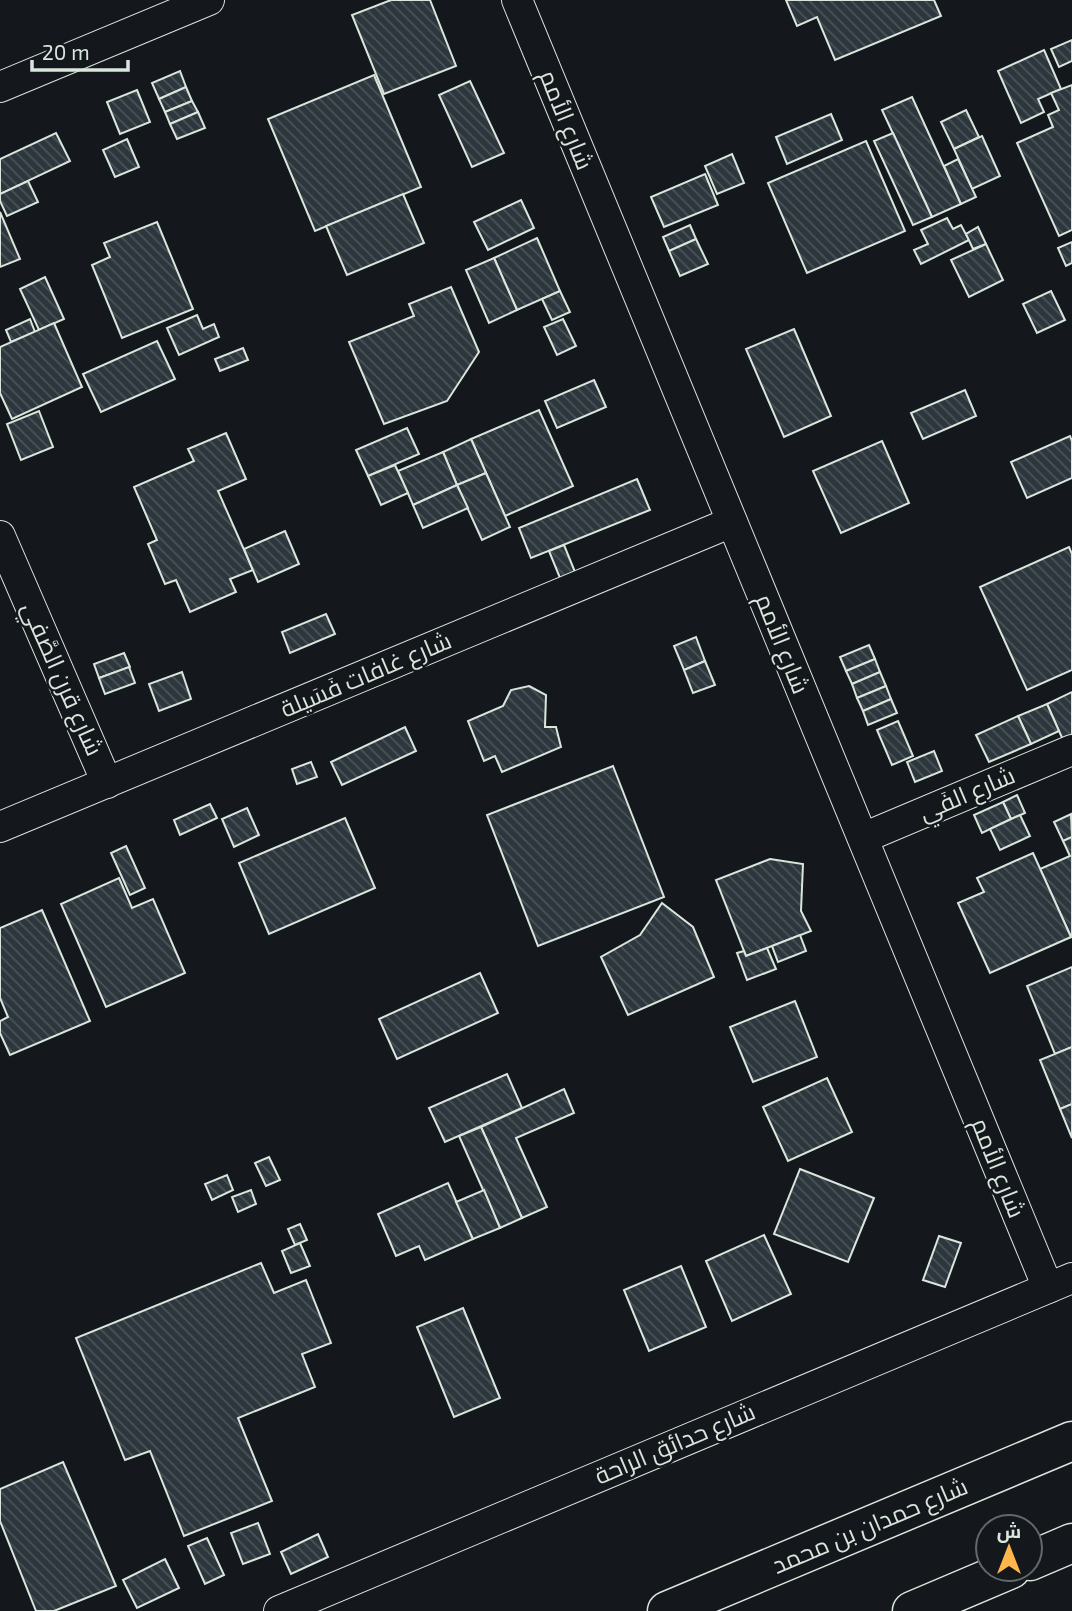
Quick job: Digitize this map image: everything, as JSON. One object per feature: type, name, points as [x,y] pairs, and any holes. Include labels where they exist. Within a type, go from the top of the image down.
[{"type":"main road","name":"شارع حمدان بن محمد","points":[[667,1611],[1072,1441]]},
{"type":"main road","points":[[1044,1555],[1072,1543]]},
{"type":"main road","points":[[912,1611],[978,1583]]},
{"type":"street","points":[[0,87],[209,0]]},
{"type":"street","name":"شارع الأمم","points":[[517,0],[863,838],[1060,1283]]},
{"type":"street","name":"شارع غافات فَسَيلة","points":[[0,827],[732,523]]},
{"type":"street","name":"شارع قرن الصَّفي","points":[[0,537],[107,783]]},
{"type":"street","name":"شارع الفَي","points":[[863,838],[1072,750]]},
{"type":"street","name":"شارع حدائق الراحة","points":[[279,1611],[1060,1283]]},
{"type":"building","points":[[391,0],[430,0],[456,66],[384,94],[352,15]]},
{"type":"building","points":[[786,0],[934,0],[941,16],[835,60],[817,17],[797,26]]},
{"type":"building","points":[[1072,40],[1072,61],[1059,67],[1051,49]]},
{"type":"building","points":[[1044,50],[1061,89],[1038,99],[1044,112],[1021,123],[998,71]]},
{"type":"building","points":[[180,71],[186,87],[159,99],[152,83]]},
{"type":"building","points":[[374,75],[421,187],[315,231],[268,119]]},
{"type":"building","points":[[470,81],[504,153],[472,167],[439,95]]},
{"type":"building","points":[[1072,85],[1072,230],[1059,236],[1017,143],[1053,127],[1048,115],[1059,110],[1051,93]]},
{"type":"building","points":[[186,87],[192,101],[165,112],[159,99]]},
{"type":"building","points":[[137,90],[150,122],[120,134],[107,102]]},
{"type":"building","points":[[912,97],[961,204],[932,217],[882,110]]},
{"type":"building","points":[[192,101],[198,112],[170,124],[165,112]]},
{"type":"building","points":[[966,110],[979,137],[954,149],[941,122]]},
{"type":"building","points":[[198,112],[205,128],[177,139],[170,124]]},
{"type":"building","points":[[831,114],[842,140],[787,164],[776,137]]},
{"type":"building","points":[[56,133],[70,161],[0,194],[0,159]]},
{"type":"building","points":[[893,133],[932,217],[913,225],[874,141]]},
{"type":"building","points":[[982,136],[1000,176],[972,189],[954,149]]},
{"type":"building","points":[[127,139],[139,167],[115,177],[103,150]]},
{"type":"building","points":[[866,141],[905,231],[807,273],[768,183]]},
{"type":"building","points":[[732,154],[744,183],[717,194],[705,166]]},
{"type":"building","points":[[958,159],[976,197],[961,204],[944,166]]},
{"type":"building","points":[[705,174],[718,205],[664,227],[651,197]]},
{"type":"building","points":[[28,181],[38,202],[7,216],[0,201],[0,194]]},
{"type":"building","points":[[403,194],[424,243],[347,275],[326,226]]},
{"type":"building","points":[[521,200],[534,228],[488,250],[474,222]]},
{"type":"building","points":[[0,212],[20,259],[0,267]]},
{"type":"building","points":[[947,218],[953,229],[961,225],[969,240],[921,264],[914,250],[928,244],[921,230]]},
{"type":"building","points":[[157,222],[193,309],[122,338],[92,265],[110,257],[104,243]]},
{"type":"building","points":[[690,225],[696,239],[669,251],[663,237]]},
{"type":"building","points":[[978,227],[986,244],[973,249],[966,234]]},
{"type":"building","points":[[537,238],[560,291],[517,310],[494,258]]},
{"type":"building","points":[[696,239],[708,264],[680,276],[669,251]]},
{"type":"building","points":[[1072,242],[1072,263],[1066,266],[1058,248]]},
{"type":"building","points":[[986,244],[1003,280],[969,297],[951,260]]},
{"type":"building","points":[[494,258],[517,310],[489,323],[466,270]]},
{"type":"building","points":[[45,277],[64,319],[39,330],[20,289]]},
{"type":"building","points":[[451,287],[479,352],[447,401],[384,424],[349,342],[414,316],[409,304]]},
{"type":"building","points":[[560,291],[570,312],[552,320],[542,299]]},
{"type":"building","points":[[1051,291],[1065,320],[1037,333],[1023,304]]},
{"type":"building","points":[[197,315],[203,329],[214,324],[219,337],[179,355],[167,328]]},
{"type":"building","points":[[30,319],[35,332],[11,342],[6,330]]},
{"type":"building","points":[[563,319],[576,346],[557,355],[544,327]]},
{"type":"building","points":[[54,323],[82,387],[12,419],[0,393],[0,347]]},
{"type":"building","points":[[794,329],[831,416],[784,437],[746,349]]},
{"type":"building","points":[[157,341],[175,379],[101,412],[83,374]]},
{"type":"building","points":[[243,348],[248,360],[220,371],[215,359]]},
{"type":"building","points":[[594,380],[606,407],[557,428],[545,401]]},
{"type":"building","points":[[965,390],[976,416],[923,439],[911,413]]},
{"type":"building","points":[[539,410],[573,486],[505,516],[471,439]]},
{"type":"building","points":[[39,411],[53,447],[21,460],[7,424]]},
{"type":"building","points":[[407,428],[419,454],[368,476],[356,450]]},
{"type":"building","points":[[226,433],[246,479],[218,491],[253,570],[230,579],[236,592],[190,612],[176,580],[165,584],[148,544],[157,540],[134,487],[194,461],[188,449]]},
{"type":"building","points":[[1070,436],[1072,478],[1027,498],[1011,462]]},
{"type":"building","points":[[471,439],[486,473],[457,485],[443,452]]},
{"type":"building","points":[[882,441],[909,503],[841,533],[813,471]]},
{"type":"building","points":[[443,452],[457,485],[413,505],[398,471]]},
{"type":"building","points":[[395,465],[408,493],[381,505],[368,476]]},
{"type":"building","points":[[486,473],[510,527],[482,540],[457,485]]},
{"type":"building","points":[[637,479],[650,510],[531,558],[519,528]]},
{"type":"building","points":[[457,485],[468,508],[423,528],[413,505]]},
{"type":"building","points":[[285,531],[299,564],[258,582],[244,549]]},
{"type":"building","points":[[564,545],[575,572],[560,578],[549,551]]},
{"type":"building","points":[[1069,547],[1072,554],[1072,670],[1027,690],[980,587]]},
{"type":"building","points":[[326,614],[335,634],[290,653],[282,632]]},
{"type":"building","points":[[696,637],[705,661],[684,670],[674,646]]},
{"type":"building","points":[[869,645],[875,659],[846,671],[840,657]]},
{"type":"building","points":[[124,653],[130,667],[99,678],[94,664]]},
{"type":"building","points":[[875,659],[880,672],[852,684],[846,671]]},
{"type":"building","points":[[705,661],[715,685],[693,693],[684,670]]},
{"type":"building","points":[[129,667],[135,683],[105,694],[99,678]]},
{"type":"building","points":[[182,672],[191,699],[159,711],[149,684]]},
{"type":"building","points":[[880,672],[886,686],[857,698],[852,684]]},
{"type":"building","points":[[529,686],[546,695],[545,727],[556,727],[561,747],[502,772],[495,756],[484,761],[468,721],[503,706],[511,690]]},
{"type":"building","points":[[886,686],[891,699],[863,711],[857,698]]},
{"type":"building","points":[[1072,692],[1072,736],[1063,740],[1047,704]]},
{"type":"building","points":[[891,699],[897,713],[868,725],[863,711]]},
{"type":"building","points":[[1047,704],[1059,731],[1031,744],[1018,716]]},
{"type":"building","points":[[1018,716],[1031,744],[989,762],[976,735]]},
{"type":"building","points":[[898,721],[913,756],[892,765],[877,730]]},
{"type":"building","points":[[405,727],[416,751],[342,785],[331,762]]},
{"type":"building","points":[[934,751],[942,771],[915,782],[907,762]]},
{"type":"building","points":[[311,762],[317,777],[297,784],[292,769]]},
{"type":"building","points":[[613,766],[664,897],[538,946],[487,815]]},
{"type":"building","points":[[1017,795],[1025,813],[1011,819],[1003,802]]},
{"type":"building","points":[[1003,802],[1011,819],[982,833],[974,815]]},
{"type":"building","points":[[210,804],[217,818],[180,835],[174,820]]},
{"type":"building","points":[[247,808],[259,835],[234,847],[222,819]]},
{"type":"building","points":[[1071,814],[1072,837],[1063,841],[1054,822]]},
{"type":"building","points":[[1020,815],[1030,836],[1000,850],[990,829]]},
{"type":"building","points":[[345,818],[375,888],[269,934],[239,863]]},
{"type":"building","points":[[1072,837],[1071,937],[1040,869],[1070,856],[1063,841]]},
{"type":"building","points":[[126,846],[145,888],[130,895],[111,853]]},
{"type":"building","points":[[1033,853],[1071,937],[990,973],[958,903],[984,892],[977,878]]},
{"type":"building","points":[[770,859],[803,864],[801,911],[811,931],[746,956],[716,880]]},
{"type":"building","points":[[119,878],[132,908],[153,899],[185,973],[106,1007],[61,904]]},
{"type":"building","points":[[662,903],[693,927],[714,977],[628,1015],[601,957],[640,935]]},
{"type":"building","points":[[42,910],[90,1021],[10,1055],[0,1033],[0,1021],[8,1017],[0,998],[0,928]]},
{"type":"building","points":[[800,935],[806,951],[778,962],[772,946]]},
{"type":"building","points":[[767,948],[776,969],[747,980],[737,953],[744,951],[746,956]]},
{"type":"building","points":[[1072,967],[1072,1047],[1055,1054],[1027,986]]},
{"type":"building","points":[[480,973],[498,1013],[397,1059],[379,1019]]},
{"type":"building","points":[[795,1001],[817,1057],[753,1082],[730,1027]]},
{"type":"building","points":[[1072,1047],[1072,1104],[1060,1109],[1040,1060]]},
{"type":"building","points":[[507,1074],[522,1108],[445,1142],[429,1108]]},
{"type":"building","points":[[827,1078],[852,1132],[788,1161],[763,1107]]},
{"type":"building","points":[[564,1089],[574,1113],[516,1138],[547,1207],[522,1218],[481,1127]]},
{"type":"building","points":[[1072,1104],[1072,1138],[1060,1109]]},
{"type":"building","points":[[481,1127],[522,1218],[500,1228],[459,1136]]},
{"type":"building","points":[[269,1157],[280,1180],[266,1186],[255,1163]]},
{"type":"building","points":[[800,1169],[874,1198],[848,1262],[774,1234]]},
{"type":"building","points":[[227,1175],[233,1190],[212,1200],[205,1184]]},
{"type":"building","points":[[448,1183],[473,1239],[425,1260],[419,1246],[396,1256],[378,1214]]},
{"type":"building","points":[[251,1190],[256,1204],[238,1212],[232,1197]]},
{"type":"building","points":[[484,1190],[500,1228],[473,1239],[456,1202]]},
{"type":"building","points":[[300,1224],[307,1240],[295,1245],[288,1229]]},
{"type":"building","points":[[764,1235],[791,1294],[732,1321],[706,1261]]},
{"type":"building","points":[[939,1236],[961,1243],[945,1287],[923,1280]]},
{"type":"building","points":[[300,1243],[310,1266],[291,1273],[282,1251]]},
{"type":"building","points":[[261,1263],[274,1293],[306,1280],[331,1343],[302,1354],[315,1387],[238,1418],[272,1501],[184,1536],[150,1451],[125,1460],[76,1338]]},
{"type":"building","points":[[681,1266],[706,1327],[649,1351],[624,1290]]},
{"type":"building","points":[[463,1308],[500,1398],[454,1417],[417,1327]]},
{"type":"building","points":[[63,1462],[116,1586],[54,1611],[36,1611],[0,1521],[0,1489]]},
{"type":"building","points":[[258,1523],[270,1554],[243,1564],[231,1533]]},
{"type":"building","points":[[318,1534],[328,1557],[291,1574],[281,1552]]},
{"type":"building","points":[[207,1538],[224,1575],[205,1584],[188,1546]]},
{"type":"building","points":[[165,1559],[179,1588],[137,1608],[123,1580]]}]
